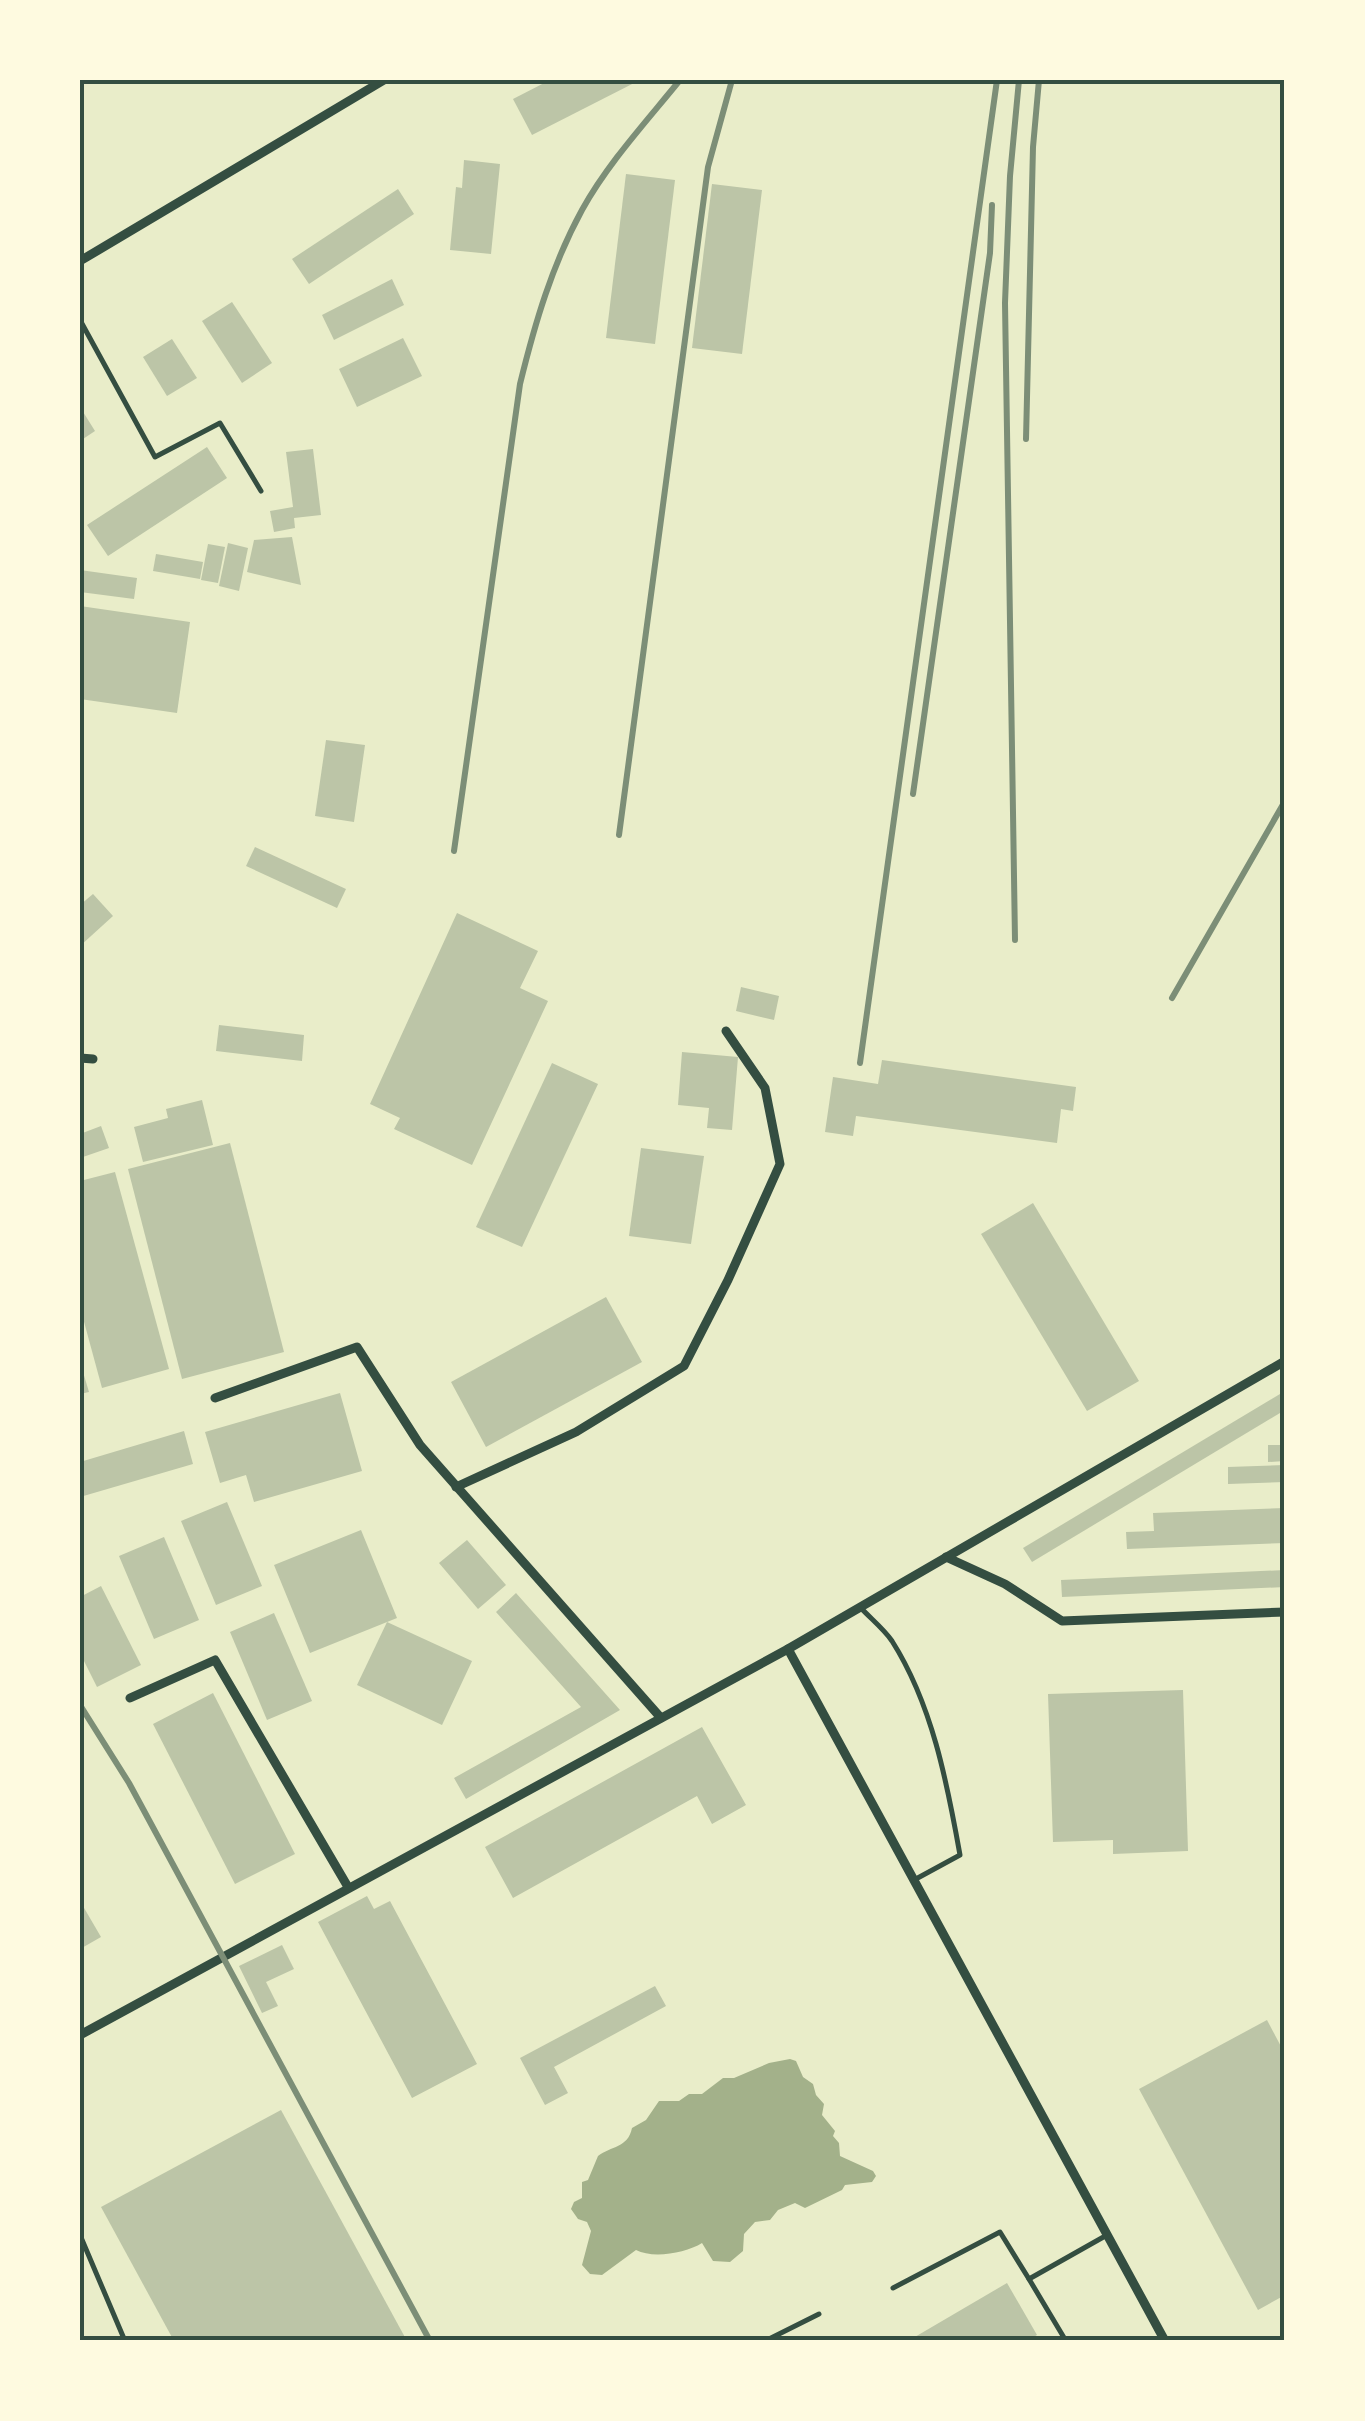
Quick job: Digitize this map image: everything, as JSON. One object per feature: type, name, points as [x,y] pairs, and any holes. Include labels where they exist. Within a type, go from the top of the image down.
[{"type":"street","points":[[80,261],[384,80]]},
{"type":"street","points":[[456,1486],[576,1432],[684,1366],[780,1164],[765,1088],[726,1031]]},
{"type":"street","points":[[80,1058],[93,1059]]},
{"type":"street","points":[[216,1398],[357,1348],[420,1446],[661,1718]]},
{"type":"street","points":[[80,2035],[788,1649],[1285,1361]]},
{"type":"street","points":[[946,1557],[1006,1584],[1062,1621],[1285,1612]]},
{"type":"street","points":[[788,1649],[1165,2341]]},
{"type":"street","points":[[130,1698],[215,1660],[348,1888]]},
{"type":"lane","points":[[80,320],[155,457],[220,423],[261,491]]},
{"type":"lane","points":[[860,1607],[891,1640],[908,1675],[936,1740],[951,1802],[960,1855],[914,1880]]},
{"type":"lane","points":[[893,2288],[1000,2232],[1066,2341]]},
{"type":"lane","points":[[80,2235],[126,2341]]},
{"type":"lane","points":[[1029,2280],[1107,2235]]},
{"type":"lane","points":[[765,2341],[819,2314]]},
{"type":"shaded area","points":[[790,2059],[796,2061],[824,2104],[822,2115],[835,2131],[840,2156],[873,2171],[876,2176],[872,2182],[845,2185],[805,2208],[795,2203],[778,2210],[770,2220],[755,2222],[744,2234],[743,2251],[730,2262],[713,2261],[702,2243],[669,2254],[636,2250],[602,2275],[590,2274],[582,2265],[591,2231],[587,2222],[578,2219],[571,2209],[582,2198],[582,2182],[588,2180],[598,2156],[623,2143],[659,2101],[679,2101],[689,2094],[702,2094],[723,2078],[734,2078]]},
{"type":"building","points":[[550,80],[640,80],[532,135],[513,99]]},
{"type":"building","points":[[464,160],[500,164],[491,254],[450,250],[456,187],[462,188]]},
{"type":"building","points":[[626,174],[675,180],[655,344],[606,338]]},
{"type":"building","points":[[712,184],[762,190],[742,354],[692,348]]},
{"type":"building","points":[[398,189],[414,214],[309,284],[292,259]]},
{"type":"building","points":[[392,279],[404,305],[334,340],[322,315]]},
{"type":"building","points":[[232,302],[272,363],[242,383],[202,321]]},
{"type":"building","points":[[403,338],[422,376],[357,407],[339,369]]},
{"type":"building","points":[[172,339],[197,378],[167,396],[143,357]]},
{"type":"building","points":[[80,407],[95,431],[80,441]]},
{"type":"building","points":[[207,447],[227,478],[108,556],[87,525]]},
{"type":"building","points":[[313,449],[321,515],[294,518],[295,528],[274,532],[270,511],[293,507],[286,452]]},
{"type":"building","points":[[292,537],[301,585],[247,572],[254,540]]},
{"type":"building","points":[[228,543],[248,548],[239,591],[219,586]]},
{"type":"building","points":[[208,544],[225,547],[218,583],[201,580]]},
{"type":"building","points":[[156,554],[203,562],[200,579],[153,571]]},
{"type":"building","points":[[80,570],[137,578],[134,599],[80,592]]},
{"type":"building","points":[[80,606],[190,622],[177,713],[80,699]]},
{"type":"building","points":[[326,740],[365,745],[354,822],[315,816]]},
{"type":"building","points":[[255,847],[346,889],[337,908],[246,866]]},
{"type":"building","points":[[93,894],[113,916],[80,946],[80,905]]},
{"type":"building","points":[[457,913],[538,951],[520,988],[548,1001],[472,1165],[394,1129],[400,1118],[370,1104]]},
{"type":"building","points":[[741,987],[779,996],[774,1020],[736,1011]]},
{"type":"building","points":[[219,1025],[304,1035],[302,1061],[216,1051]]},
{"type":"building","points":[[682,1052],[738,1057],[732,1130],[707,1128],[709,1108],[678,1105]]},
{"type":"building","points":[[882,1060],[1076,1087],[1073,1111],[1061,1109],[1057,1143],[856,1116],[853,1136],[825,1132],[833,1077],[878,1084]]},
{"type":"building","points":[[552,1063],[598,1084],[522,1247],[476,1227]]},
{"type":"building","points":[[202,1100],[213,1145],[143,1162],[134,1127],[168,1118],[166,1109]]},
{"type":"building","points":[[101,1126],[109,1148],[80,1158],[80,1134]]},
{"type":"building","points":[[230,1143],[284,1352],[182,1379],[128,1169]]},
{"type":"building","points":[[641,1148],[704,1156],[691,1244],[629,1236]]},
{"type":"building","points":[[115,1172],[169,1369],[102,1388],[80,1307],[80,1181]]},
{"type":"building","points":[[1033,1203],[1139,1381],[1087,1411],[981,1234]]},
{"type":"building","points":[[606,1297],[642,1362],[486,1447],[451,1382]]},
{"type":"building","points":[[80,1362],[89,1392],[80,1394]]},
{"type":"building","points":[[1285,1391],[1285,1410],[1032,1562],[1023,1548]]},
{"type":"building","points":[[340,1393],[362,1471],[254,1502],[246,1475],[220,1483],[205,1432]]},
{"type":"building","points":[[184,1431],[193,1464],[80,1497],[80,1462]]},
{"type":"building","points":[[1268,1445],[1285,1445],[1285,1461],[1268,1462]]},
{"type":"building","points":[[1285,1465],[1285,1482],[1228,1484],[1228,1467]]},
{"type":"building","points":[[227,1502],[262,1586],[216,1605],[181,1521]]},
{"type":"building","points":[[1285,1508],[1285,1543],[1127,1549],[1126,1532],[1154,1531],[1153,1513]]},
{"type":"building","points":[[361,1530],[397,1618],[310,1653],[274,1565]]},
{"type":"building","points":[[164,1537],[199,1620],[154,1639],[119,1556]]},
{"type":"building","points":[[467,1540],[506,1585],[478,1609],[439,1563]]},
{"type":"building","points":[[1285,1570],[1285,1587],[1062,1597],[1061,1580]]},
{"type":"building","points":[[101,1586],[141,1665],[97,1687],[80,1653],[80,1597]]},
{"type":"building","points":[[516,1593],[620,1710],[466,1799],[454,1778],[581,1707],[496,1612]]},
{"type":"building","points":[[274,1613],[312,1701],[267,1720],[230,1632]]},
{"type":"building","points":[[387,1622],[472,1661],[442,1725],[357,1685]]},
{"type":"building","points":[[1183,1690],[1188,1851],[1113,1854],[1113,1840],[1053,1842],[1048,1694]]},
{"type":"building","points":[[213,1693],[295,1854],[235,1884],[153,1724]]},
{"type":"building","points":[[702,1727],[746,1805],[712,1824],[697,1796],[513,1898],[485,1847]]},
{"type":"building","points":[[367,1896],[374,1909],[390,1901],[477,2064],[412,2098],[318,1922]]},
{"type":"building","points":[[80,1901],[101,1937],[80,1949]]},
{"type":"building","points":[[282,1945],[294,1969],[266,1982],[278,2006],[262,2013],[239,1966]]},
{"type":"building","points":[[655,1986],[666,2006],[554,2067],[568,2093],[545,2105],[520,2058]]},
{"type":"building","points":[[1267,2020],[1285,2054],[1285,2295],[1258,2310],[1139,2089]]},
{"type":"building","points":[[281,2110],[407,2341],[174,2341],[101,2207]]},
{"type":"building","points":[[1007,2283],[1037,2335],[1026,2341],[908,2341]]},
{"type":"railway","points":[[454,851],[520,384],[532,339],[553,273],[582,210],[615,159],[680,80]]},
{"type":"railway","points":[[619,835],[708,167],[732,80]]},
{"type":"railway","points":[[860,1063],[997,80]]},
{"type":"railway","points":[[1015,940],[1005,303],[1019,80]]},
{"type":"railway","points":[[1026,439],[1033,147],[1039,80]]},
{"type":"railway","points":[[913,794],[990,253],[992,205]]},
{"type":"railway","points":[[1172,998],[1285,801]]},
{"type":"railway","points":[[80,1705],[129,1783],[430,2341]]}]
